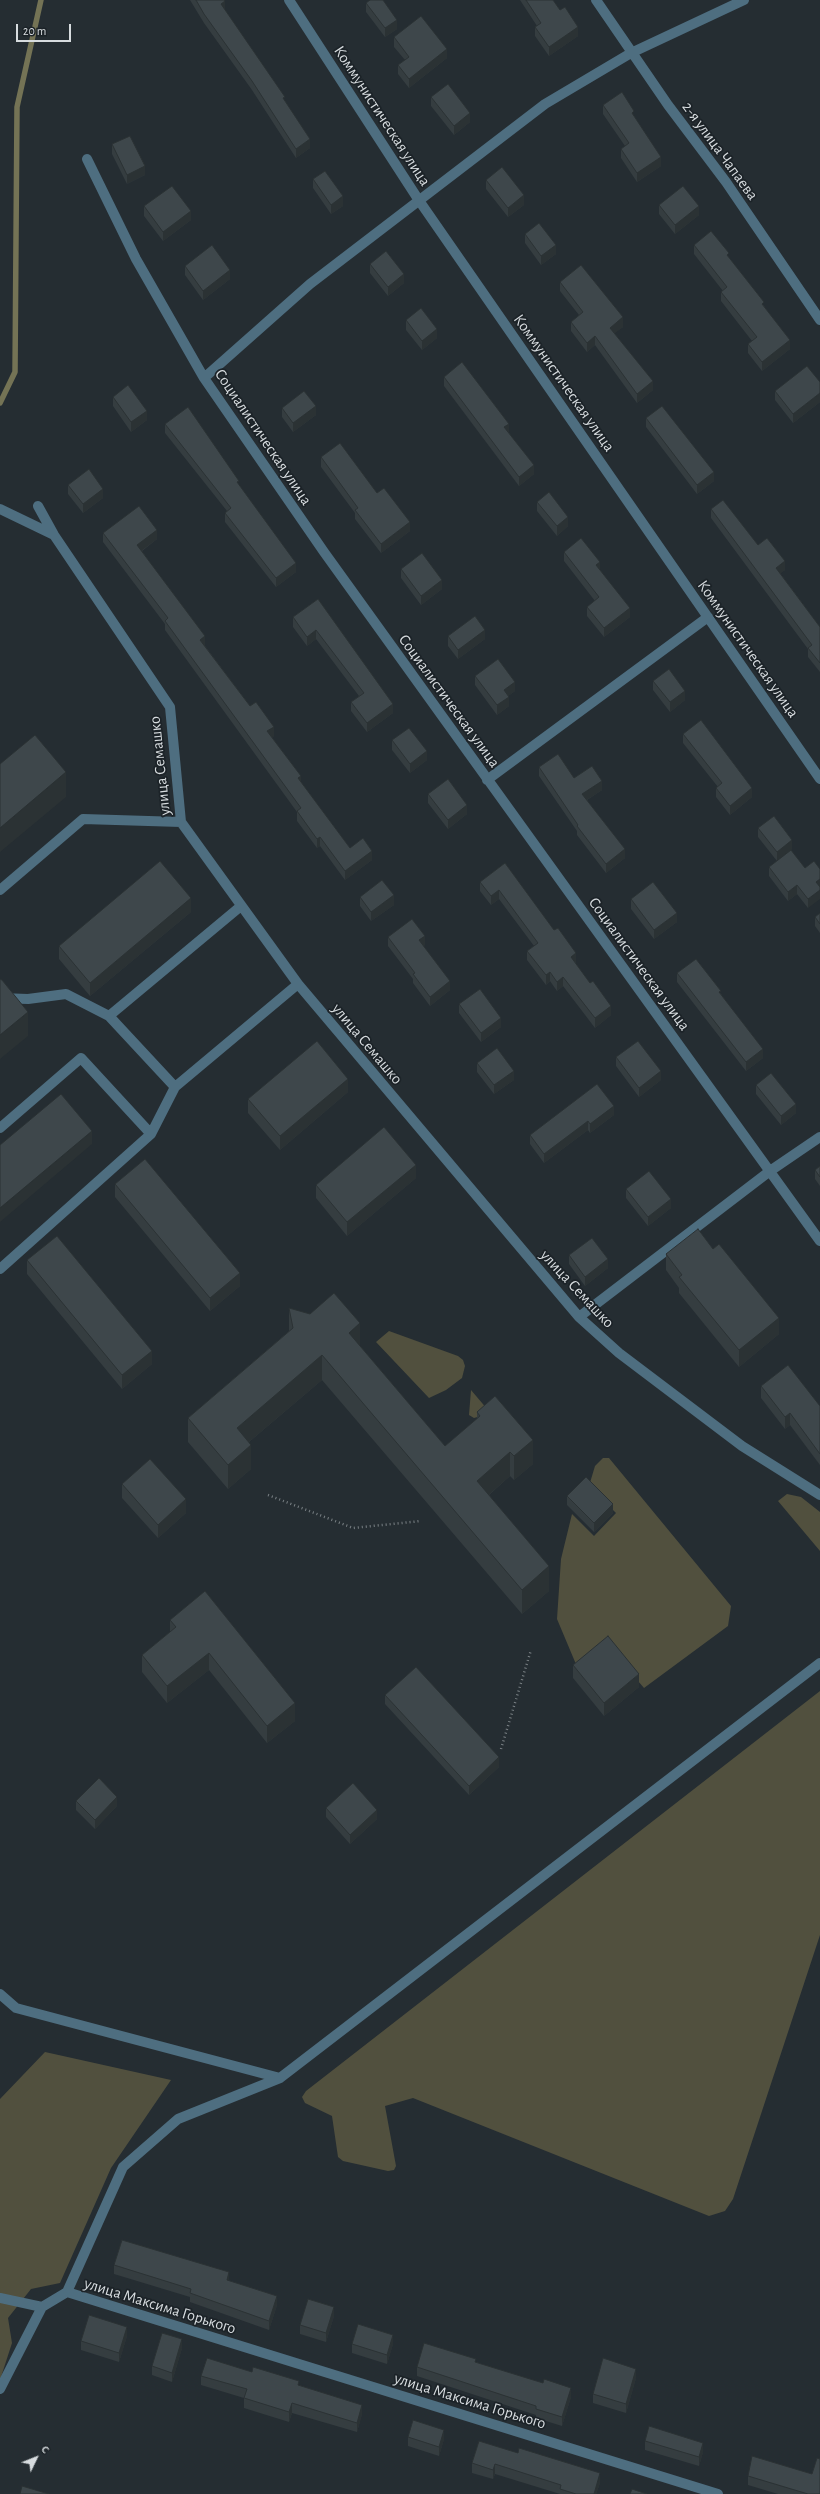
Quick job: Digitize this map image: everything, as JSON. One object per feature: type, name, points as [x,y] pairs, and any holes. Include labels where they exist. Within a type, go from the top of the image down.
[{"type":"street","name":"Коммунистическая улица","points":[[289,0],[418,199],[820,779]]},
{"type":"street","name":"2-я улица Чапаева","points":[[596,0],[631,53],[726,182],[820,320]]},
{"type":"street","points":[[204,378],[310,284],[418,199],[545,104],[631,53],[744,0]]},
{"type":"street","name":"Социалистическая улица","points":[[87,159],[136,259],[204,378],[324,552],[820,1241]]},
{"type":"street","name":"улица Семашко","points":[[38,506],[54,535],[170,707],[181,822],[298,984],[579,1317],[619,1353],[742,1446],[820,1495]]},
{"type":"street","points":[[0,509],[54,535]]},
{"type":"street","points":[[487,780],[708,617]]},
{"type":"street","points":[[0,890],[82,818],[181,822]]},
{"type":"street","points":[[109,1016],[241,906]]},
{"type":"street","points":[[0,1269],[151,1134],[175,1087],[298,984]]},
{"type":"street","points":[[0,998],[28,999],[66,994],[109,1016],[175,1087]]},
{"type":"street","points":[[0,1128],[81,1058],[151,1134]]},
{"type":"street","points":[[579,1317],[770,1171],[820,1137]]},
{"type":"street","name":"улица Максима Горького","points":[[718,2494],[67,2292],[123,2167],[178,2118],[280,2078],[820,1663]]},
{"type":"street","points":[[0,1994],[16,2008],[280,2078]]},
{"type":"street","points":[[0,2389],[42,2307],[67,2292]]},
{"type":"street","points":[[0,2298],[42,2307]]},
{"type":"path","points":[[268,1495],[353,1528],[422,1521]]},
{"type":"path","points":[[501,1749],[531,1650]]},
{"type":"shaded area","points":[[389,1331],[458,1356],[463,1360],[465,1366],[462,1378],[446,1390],[429,1398],[376,1342]]},
{"type":"shaded area","points":[[471,1390],[488,1410],[481,1416],[474,1418],[469,1415]]},
{"type":"shaded area","points":[[603,1458],[609,1458],[731,1606],[728,1626],[644,1688],[608,1646],[578,1669],[557,1619],[561,1559],[572,1514],[594,1536],[616,1513],[589,1486],[595,1466]]},
{"type":"shaded area","points":[[787,1494],[801,1497],[820,1512],[820,1551],[778,1501]]},
{"type":"shaded area","points":[[820,1691],[820,1935],[733,2199],[725,2211],[709,2216],[413,2098],[385,2106],[396,2166],[394,2170],[388,2171],[343,2161],[338,2157],[332,2116],[305,2103],[302,2097],[306,2091]]},
{"type":"shaded area","points":[[45,2052],[171,2080],[111,2168],[60,2283],[31,2289],[8,2318],[12,2343],[0,2380],[0,2099]]},
{"type":"building","points":[[196,0],[225,1],[221,4],[285,97],[283,98],[310,139],[296,149],[252,81],[204,14]]},
{"type":"building","points":[[370,0],[383,0],[397,20],[385,28],[366,3]]},
{"type":"building","points":[[526,0],[553,0],[560,10],[565,7],[578,27],[549,47],[535,27],[541,23]]},
{"type":"building","points":[[421,16],[447,49],[409,79],[398,65],[409,57],[394,37]]},
{"type":"building","points":[[448,84],[470,113],[454,126],[431,97]]},
{"type":"building","points":[[622,92],[634,111],[632,113],[661,157],[637,173],[621,149],[629,143],[603,105]]},
{"type":"building","points":[[130,136],[145,166],[127,175],[112,144]]},
{"type":"building","points":[[502,167],[524,195],[508,208],[486,180]]},
{"type":"building","points":[[325,171],[343,196],[331,205],[313,179]]},
{"type":"building","points":[[172,186],[191,211],[163,232],[144,206]]},
{"type":"building","points":[[683,186],[699,206],[675,225],[659,205]]},
{"type":"building","points":[[539,223],[556,245],[541,256],[525,234]]},
{"type":"building","points":[[711,231],[729,253],[727,255],[764,302],[762,304],[790,340],[762,362],[748,344],[757,337],[721,292],[727,287],[694,245]]},
{"type":"building","points":[[212,245],[230,270],[203,291],[185,266]]},
{"type":"building","points":[[386,251],[404,274],[388,287],[370,264]]},
{"type":"building","points":[[581,265],[623,317],[610,328],[653,381],[637,394],[595,336],[587,343],[571,322],[583,312],[560,282]]},
{"type":"building","points":[[421,308],[437,329],[422,341],[406,320]]},
{"type":"building","points":[[462,362],[509,424],[504,427],[534,465],[519,477],[444,377]]},
{"type":"building","points":[[807,366],[820,382],[820,393],[793,414],[775,391]]},
{"type":"building","points":[[128,385],[147,411],[131,422],[113,397]]},
{"type":"building","points":[[304,391],[316,406],[293,423],[282,408]]},
{"type":"building","points":[[662,406],[714,472],[697,485],[646,418]]},
{"type":"building","points":[[188,407],[239,481],[237,482],[296,563],[276,578],[225,513],[231,508],[165,424]]},
{"type":"building","points":[[340,443],[377,493],[384,488],[410,522],[381,544],[355,510],[358,508],[321,457]]},
{"type":"building","points":[[89,469],[103,489],[83,504],[68,485]]},
{"type":"building","points":[[549,492],[568,517],[557,526],[537,502]]},
{"type":"building","points":[[723,500],[758,545],[767,538],[785,561],[776,568],[820,627],[820,663],[808,648],[812,645],[711,509]]},
{"type":"building","points":[[139,506],[157,530],[137,545],[205,636],[200,640],[250,706],[256,702],[274,727],[267,731],[301,776],[298,778],[350,848],[363,838],[372,851],[345,871],[320,837],[317,839],[297,811],[301,808],[165,621],[168,618],[103,533]]},
{"type":"building","points":[[581,538],[600,562],[596,565],[630,608],[604,628],[587,607],[599,597],[564,552]]},
{"type":"building","points":[[422,553],[442,580],[421,596],[401,569]]},
{"type":"building","points":[[318,599],[393,704],[367,723],[351,702],[364,693],[316,630],[307,637],[293,617]]},
{"type":"building","points":[[475,616],[485,630],[458,650],[448,636]]},
{"type":"building","points":[[498,659],[515,682],[504,690],[509,697],[497,705],[475,676]]},
{"type":"building","points":[[669,669],[685,691],[670,702],[653,681]]},
{"type":"building","points":[[701,720],[752,788],[730,806],[716,788],[722,783],[683,734]]},
{"type":"building","points":[[409,728],[427,751],[410,764],[392,740]]},
{"type":"building","points":[[35,735],[66,772],[0,828],[0,764]]},
{"type":"building","points":[[558,754],[574,778],[592,766],[602,781],[582,794],[625,849],[606,864],[577,826],[578,825],[539,767]]},
{"type":"building","points":[[448,779],[467,805],[448,820],[428,794]]},
{"type":"building","points":[[774,816],[792,840],[777,852],[758,828]]},
{"type":"building","points":[[791,850],[805,868],[814,861],[820,869],[820,879],[816,882],[820,887],[820,890],[808,899],[797,885],[788,892],[769,867]]},
{"type":"building","points":[[160,861],[191,898],[90,983],[59,946]]},
{"type":"building","points":[[505,863],[554,930],[558,928],[576,953],[571,957],[590,983],[593,981],[611,1006],[595,1018],[563,977],[557,982],[550,972],[546,975],[527,951],[538,943],[499,890],[491,896],[480,882]]},
{"type":"building","points":[[382,880],[394,895],[371,912],[360,897]]},
{"type":"building","points":[[653,882],[677,913],[654,930],[631,899]]},
{"type":"building","points":[[820,913],[820,924],[815,917]]},
{"type":"building","points":[[412,919],[425,936],[419,940],[450,981],[430,997],[413,974],[415,973],[388,937]]},
{"type":"building","points":[[696,959],[721,991],[719,992],[763,1049],[746,1062],[677,973]]},
{"type":"building","points":[[0,979],[28,1012],[0,1035]]},
{"type":"building","points":[[480,989],[501,1018],[481,1033],[459,1004]]},
{"type":"building","points":[[317,1041],[348,1079],[280,1136],[248,1099]]},
{"type":"building","points":[[638,1041],[661,1071],[639,1088],[616,1057]]},
{"type":"building","points":[[497,1048],[514,1071],[494,1085],[477,1063]]},
{"type":"building","points":[[771,1073],[796,1104],[781,1116],[756,1085]]},
{"type":"building","points":[[597,1084],[614,1106],[590,1124],[588,1121],[544,1154],[530,1135]]},
{"type":"building","points":[[61,1094],[92,1131],[0,1208],[0,1145]]},
{"type":"building","points":[[384,1127],[416,1165],[347,1222],[316,1185]]},
{"type":"building","points":[[145,1159],[240,1273],[210,1298],[115,1184]]},
{"type":"building","points":[[820,1166],[820,1177],[815,1170]]},
{"type":"building","points":[[649,1171],[671,1199],[648,1217],[626,1189]]},
{"type":"building","points":[[698,1229],[713,1249],[719,1244],[779,1318],[739,1350],[679,1277],[682,1275],[666,1254]]},
{"type":"building","points":[[57,1236],[152,1351],[122,1375],[27,1260]]},
{"type":"building","points":[[592,1238],[608,1259],[585,1277],[569,1255]]},
{"type":"building","points":[[334,1293],[360,1323],[349,1333],[445,1446],[480,1416],[477,1412],[495,1396],[533,1440],[514,1456],[510,1452],[477,1481],[549,1566],[522,1590],[322,1355],[237,1428],[251,1445],[228,1465],[188,1418],[293,1328],[289,1308],[310,1314]]},
{"type":"building","points":[[788,1365],[820,1406],[820,1454],[790,1413],[785,1417],[761,1386]]},
{"type":"building","points":[[150,1459],[186,1499],[158,1525],[122,1484]]},
{"type":"building","points":[[586,1477],[613,1504],[594,1523],[567,1496]]},
{"type":"building","points":[[205,1591],[295,1703],[267,1726],[209,1653],[167,1686],[142,1655],[176,1627],[170,1620]]},
{"type":"building","points":[[608,1636],[639,1674],[604,1703],[573,1665]]},
{"type":"building","points":[[416,1667],[499,1757],[469,1786],[385,1695]]},
{"type":"building","points":[[99,1778],[117,1797],[95,1820],[76,1801]]},
{"type":"building","points":[[353,1783],[377,1810],[350,1835],[326,1808]]},
{"type":"building","points":[[122,2240],[229,2272],[227,2280],[277,2296],[269,2321],[190,2293],[191,2289],[114,2265]]},
{"type":"building","points":[[308,2299],[334,2307],[326,2333],[300,2325]]},
{"type":"building","points":[[89,2315],[127,2327],[119,2353],[81,2341]]},
{"type":"building","points":[[358,2324],[393,2335],[387,2355],[352,2344]]},
{"type":"building","points":[[162,2333],[182,2339],[172,2373],[152,2366]]},
{"type":"building","points":[[424,2343],[476,2359],[475,2362],[543,2383],[544,2379],[571,2388],[562,2417],[536,2409],[536,2406],[417,2367]]},
{"type":"building","points":[[207,2358],[252,2372],[253,2367],[299,2381],[298,2385],[362,2405],[357,2423],[292,2403],[289,2412],[244,2398],[247,2389],[201,2376]]},
{"type":"building","points":[[603,2358],[636,2369],[626,2404],[593,2394]]},
{"type":"building","points":[[413,2420],[444,2430],[439,2447],[408,2437]]},
{"type":"building","points":[[649,2426],[703,2443],[699,2457],[645,2441]]},
{"type":"building","points":[[479,2441],[518,2453],[519,2448],[600,2473],[594,2494],[576,2494],[560,2489],[561,2485],[495,2464],[493,2470],[472,2463]]},
{"type":"building","points":[[752,2456],[812,2474],[817,2458],[820,2459],[820,2494],[808,2494],[748,2476]]},
{"type":"building","points":[[22,2486],[49,2494],[20,2494]]},
{"type":"building","points":[[632,2489],[647,2494],[630,2494]]},
{"type":"waterway","points":[[0,403],[15,372],[17,107],[41,0]]}]
